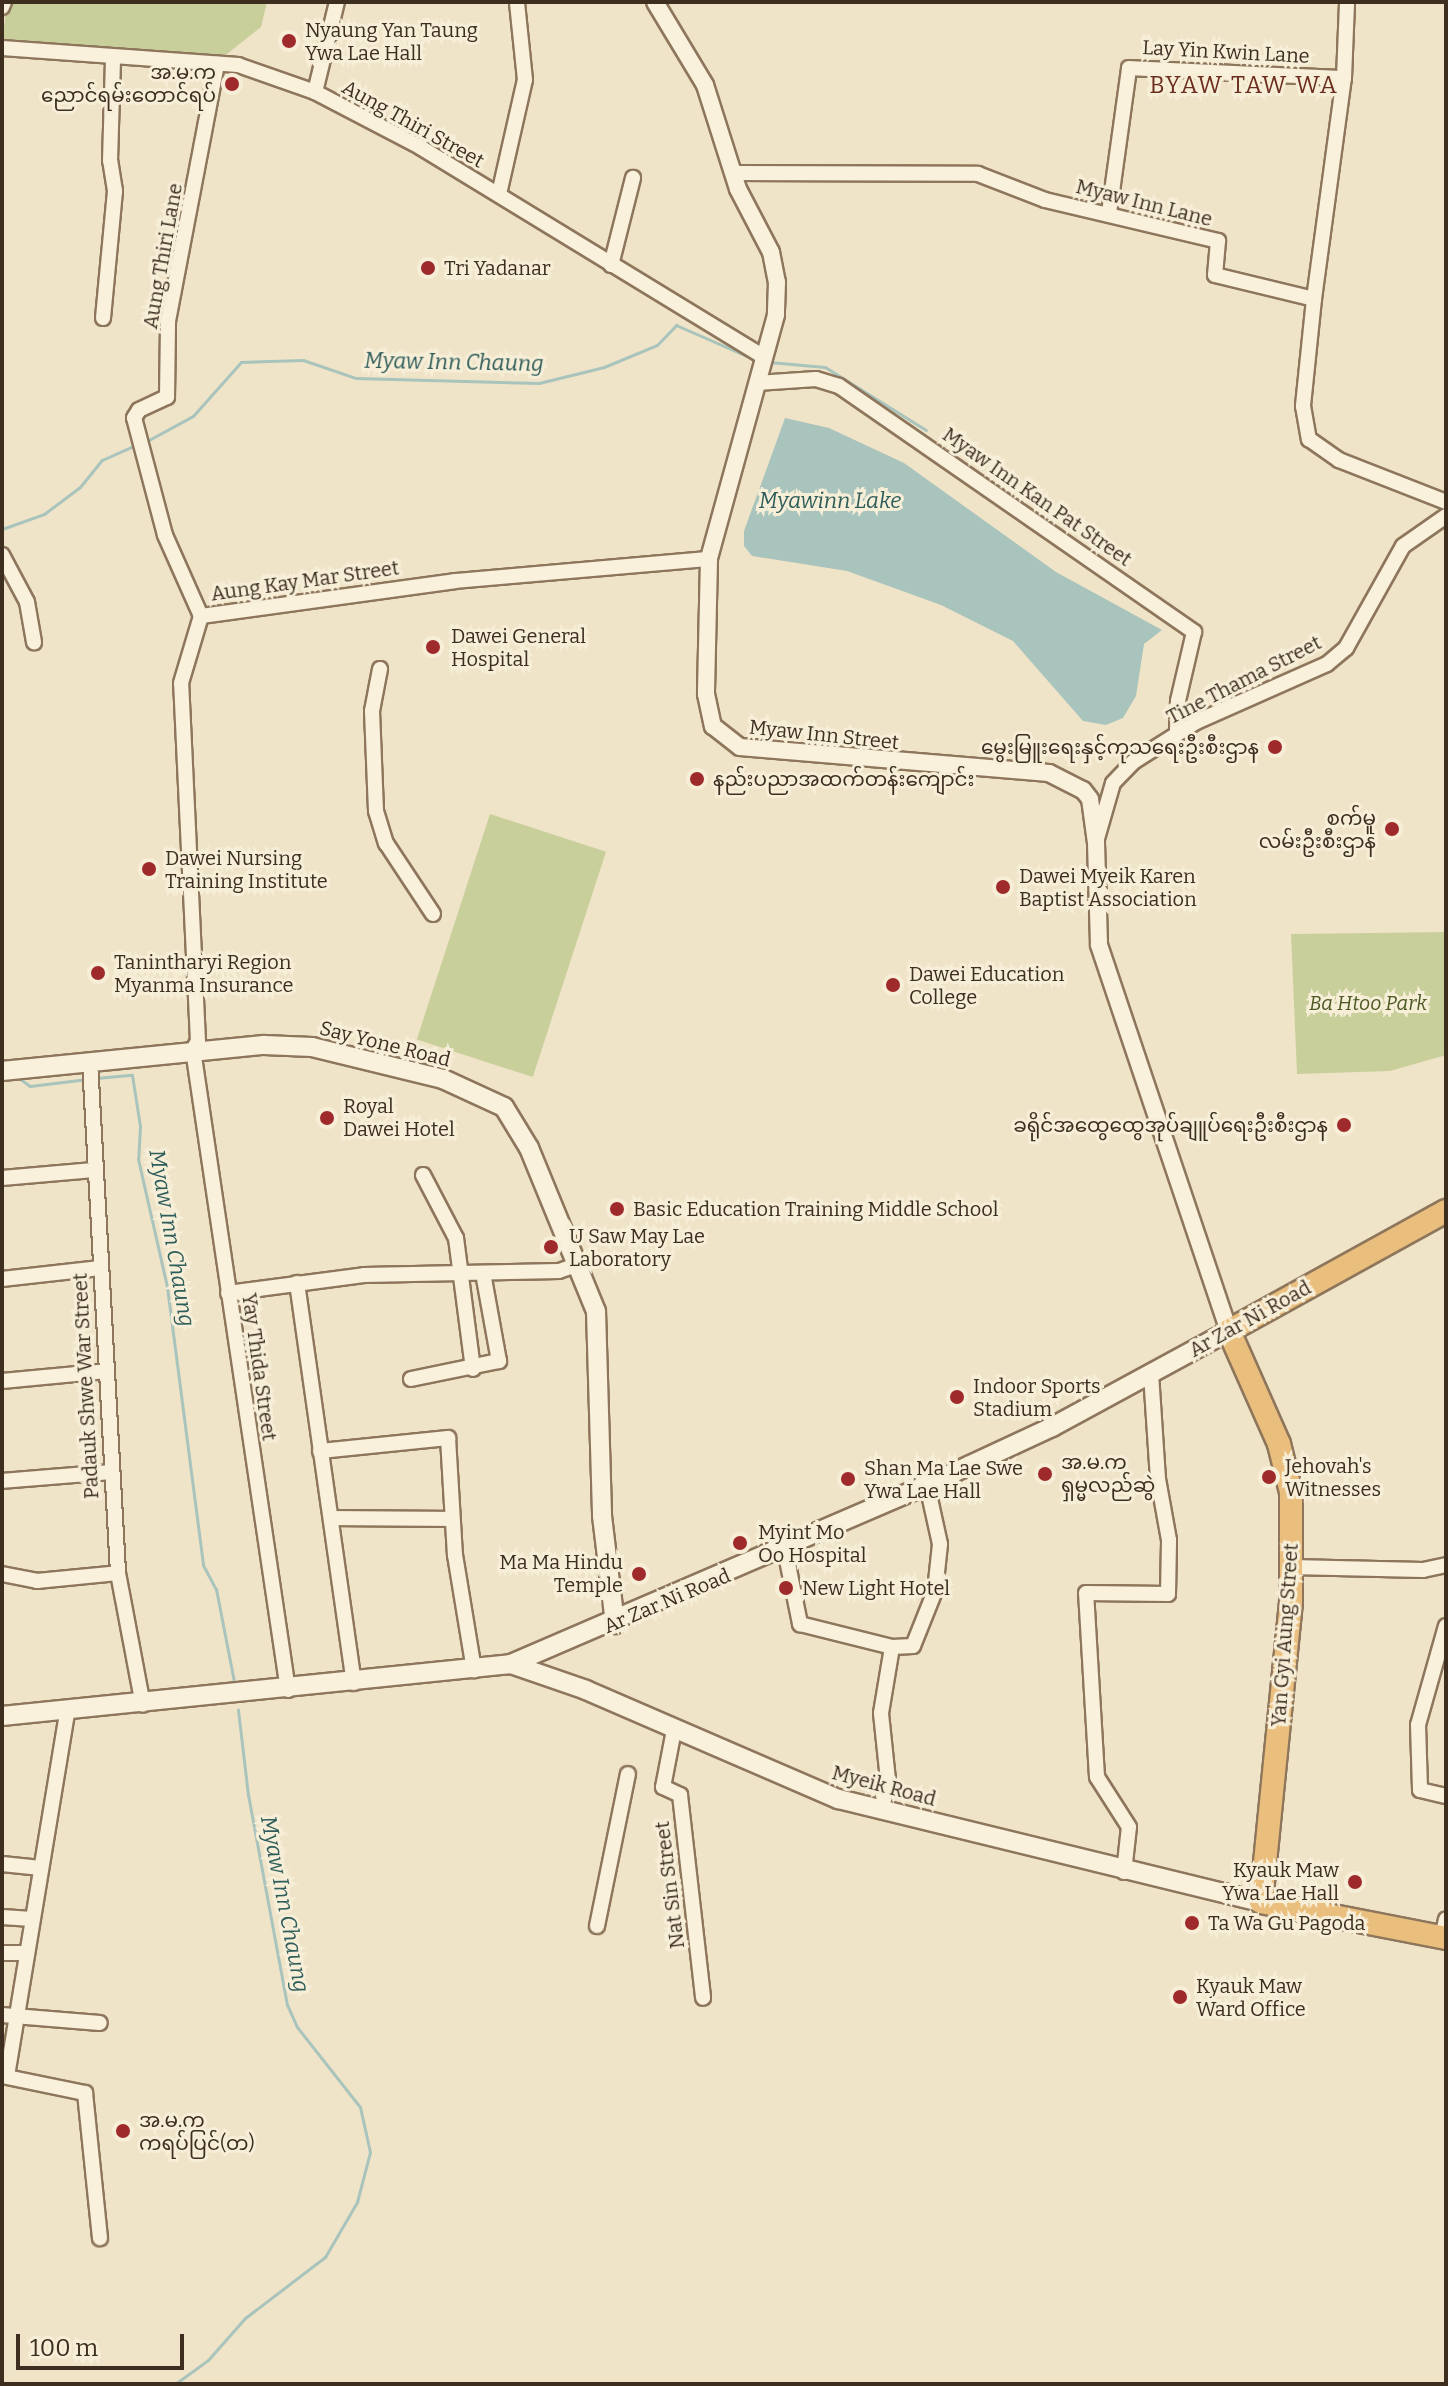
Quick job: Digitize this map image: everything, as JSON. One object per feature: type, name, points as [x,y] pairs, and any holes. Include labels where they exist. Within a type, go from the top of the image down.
[{"type":"highway","name":"Ar Zar Ni Road","points":[[1229,1331],[1446,1211]]},
{"type":"highway","name":"Yan Gyi Aung Street","points":[[1229,1331],[1279,1444],[1291,1492],[1291,1567],[1261,1902]]},
{"type":"highway","points":[[1261,1902],[1445,1932]]},
{"type":"main road","name":"Say Yone Road","points":[[2,1071],[193,1050],[312,1047],[443,1079],[504,1107],[529,1148],[596,1311],[600,1340],[602,1516],[615,1624]]},
{"type":"main road","name":"Ar Zar Ni Road","points":[[2,1716],[67,1713],[511,1664],[615,1624],[927,1485],[1229,1331]]},
{"type":"main road","points":[[562,1645],[561,1669],[571,1685]]},
{"type":"main road","name":"Myeik Road","points":[[511,1664],[571,1685],[838,1799],[1124,1872],[1261,1902]]},
{"type":"street","points":[[315,92],[337,2]]},
{"type":"street","points":[[499,194],[525,80],[517,2]]},
{"type":"street","name":"Myaw Inn Street","points":[[655,2],[705,85],[733,173],[775,265],[776,315],[709,559],[706,694],[713,726],[724,738],[740,747],[1049,773],[1069,780],[1090,799],[1096,843],[1099,945],[1229,1331]]},
{"type":"street","points":[[1347,2],[1344,78],[1303,406],[1309,439],[1339,460],[1446,502]]},
{"type":"street","name":"Aung Thiri Street","points":[[2,48],[238,65],[315,92],[499,194],[764,357]]},
{"type":"street","points":[[103,318],[115,191],[110,161],[113,57]]},
{"type":"street","name":"Aung Thiri Lane","points":[[201,616],[165,535],[134,418],[139,410],[167,397],[168,321],[217,64]]},
{"type":"street","name":"Lay Yin Kwin Lane","points":[[1109,213],[1129,68],[1344,78]]},
{"type":"street","name":"Myaw Inn Lane","points":[[733,173],[978,174],[1045,200],[1218,241],[1215,275],[1314,299]]},
{"type":"street","points":[[611,265],[633,178]]},
{"type":"street","name":"Myaw Inn Kan Pat Street","points":[[757,383],[816,379],[839,386],[1194,632],[1178,701],[1177,734]]},
{"type":"street","name":"Tine Thama Street","points":[[1096,843],[1113,783],[1133,762],[1177,734],[1327,664],[1346,648],[1403,546],[1446,516]]},
{"type":"street","points":[[2,555],[27,602],[34,642]]},
{"type":"street","name":"Aung Kay Mar Street","points":[[193,1050],[198,1041],[181,683],[201,616],[455,581],[709,559]]},
{"type":"street","points":[[380,669],[372,711],[376,811],[386,843],[433,914]]},
{"type":"street","name":"Yay Thida Street","points":[[193,1050],[288,1690]]},
{"type":"street","name":"Padauk Shwe War Street","points":[[90,1062],[118,1573],[143,1705]]},
{"type":"street","points":[[2,1178],[94,1170]]},
{"type":"street","points":[[423,1175],[456,1238],[464,1272],[473,1369]]},
{"type":"street","points":[[228,1293],[297,1283],[464,1272],[559,1271],[579,1264]]},
{"type":"street","points":[[2,1279],[100,1268]]},
{"type":"street","points":[[411,1379],[473,1369],[499,1361],[483,1273]]},
{"type":"street","points":[[297,1283],[320,1451],[333,1518],[354,1683]]},
{"type":"street","points":[[2,1381],[107,1371]]},
{"type":"street","points":[[1124,1872],[1129,1827],[1097,1777],[1086,1593],[1168,1594],[1169,1540],[1158,1479],[1151,1373]]},
{"type":"street","points":[[320,1451],[448,1438],[452,1519],[474,1670]]},
{"type":"street","points":[[2,1481],[111,1472]]},
{"type":"street","points":[[785,1550],[800,1624],[892,1647],[913,1646],[935,1591],[940,1544],[927,1485]]},
{"type":"street","points":[[333,1518],[452,1519]]},
{"type":"street","points":[[1291,1567],[1423,1570],[1446,1565]]},
{"type":"street","points":[[2,1574],[37,1581],[118,1573]]},
{"type":"street","points":[[1446,1626],[1418,1725],[1420,1790],[1446,1796]]},
{"type":"street","points":[[882,1809],[888,1780],[881,1713],[892,1647]]},
{"type":"street","points":[[67,1713],[32,1919],[9,2015],[4,2076],[85,2093],[100,2238]]},
{"type":"street","name":"Nat Sin Street","points":[[674,1730],[663,1787],[680,1795],[703,1998]]},
{"type":"street","points":[[597,1926],[628,1774]]},
{"type":"street","points":[[2,1864],[41,1868]]},
{"type":"street","points":[[2,1917],[32,1919]]},
{"type":"street","points":[[2,1953],[25,1953]]},
{"type":"street","points":[[9,2015],[100,2023]]},
{"type":"green space","points":[[7,2],[267,2],[261,27],[222,58],[2,43]]},
{"type":"green space","points":[[490,814],[606,852],[533,1077],[417,1039]]},
{"type":"green space","name":"Ba Htoo Park","points":[[1446,932],[1446,1055],[1390,1071],[1297,1074],[1291,934]]},
{"type":"water","name":"Myawinn Lake","points":[[785,418],[829,428],[904,463],[1056,572],[1162,630],[1144,644],[1136,696],[1123,718],[1106,725],[1083,721],[1013,641],[941,605],[847,571],[752,556],[744,546],[744,531]]},
{"type":"waterway","name":"Myaw Inn Chaung","points":[[147,441],[193,416],[241,362],[303,360],[356,378],[539,383],[604,367],[657,345],[676,325],[754,359]]},
{"type":"waterway","name":"Myaw Inn Chaung","points":[[769,362],[825,367],[926,430]]},
{"type":"waterway","name":"Myaw Inn Chaung","points":[[2,529],[44,514],[80,487],[102,460],[136,445]]},
{"type":"waterway","name":"Myaw Inn Chaung","points":[[96,1078],[132,1075],[140,1126],[138,1159],[167,1287],[203,1565],[216,1589],[235,1687]]},
{"type":"waterway","name":"Myaw Inn Chaung","points":[[16,1076],[30,1086],[88,1079]]},
{"type":"waterway","name":"Myaw Inn Chaung","points":[[175,2384],[208,2360],[245,2318],[325,2257],[357,2202],[370,2152],[360,2107],[297,2027],[287,2005],[248,1795],[238,1710]]},
{"type":"waterway","name":"Myaw Inn Chaung","points":[[155,2384],[170,2384]]},
{"type":"place","name":"Nyaung Yan Taung Ywa Lae Hall","points":[[289,41]]},
{"type":"place","name":"အ.မ.က ညောင်ရမ်းတောင်ရပ်","points":[[232,84]]},
{"type":"place","name":"Tri Yadanar","points":[[428,268]]},
{"type":"place","name":"Dawei General Hospital","points":[[433,647]]},
{"type":"place","name":"မွေးမြူးရေးနှင့်ကုသရေးဦးစီးဌာန","points":[[1275,747]]},
{"type":"place","name":"နည်းပညာအထက်တန်းကျောင်း","points":[[697,779]]},
{"type":"place","name":"စက်မူ လမ်းဦးစီးဌာန","points":[[1392,829]]},
{"type":"place","name":"Dawei Nursing Training Institute","points":[[149,869]]},
{"type":"place","name":"Dawei Myeik Karen Baptist Association","points":[[1003,887]]},
{"type":"place","name":"Tanintharyi Region Myanma Insurance","points":[[98,973]]},
{"type":"place","name":"Dawei Education College","points":[[893,985]]},
{"type":"place","name":"Royal Dawei Hotel","points":[[327,1118]]},
{"type":"place","name":"ခရိုင်အထွေထွေအုပ်ချူပ်ရေးဦးစီးဌာန","points":[[1344,1125]]},
{"type":"place","name":"Basic Education Training Middle School","points":[[617,1209]]},
{"type":"place","name":"U Saw May Lae Laboratory","points":[[551,1247]]},
{"type":"place","name":"Indoor Sports Stadium","points":[[957,1397]]},
{"type":"place","name":"အ.မ.က ရှမ္မလည်ဆွဲ","points":[[1045,1474]]},
{"type":"place","name":"Jehovah's Witnesses","points":[[1269,1477]]},
{"type":"place","name":"Shan Ma Lae Swe Ywa Lae Hall","points":[[848,1479]]},
{"type":"place","name":"Myint Mo Oo Hospital","points":[[740,1543]]},
{"type":"place","name":"Ma Ma Hindu Temple","points":[[639,1574]]},
{"type":"place","name":"New Light Hotel","points":[[786,1588]]},
{"type":"place","name":"Kyauk Maw Ywa Lae Hall","points":[[1355,1882]]},
{"type":"place","name":"Ta Wa Gu Pagoda","points":[[1192,1923]]},
{"type":"place","name":"Kyauk Maw Ward Office","points":[[1180,1997]]},
{"type":"place","name":"အ.မ.က ကရပ်ပြင်(တ)","points":[[123,2131]]},
{"type":"district","name":"BYAW TAW WA","points":[[1244,86]]}]
